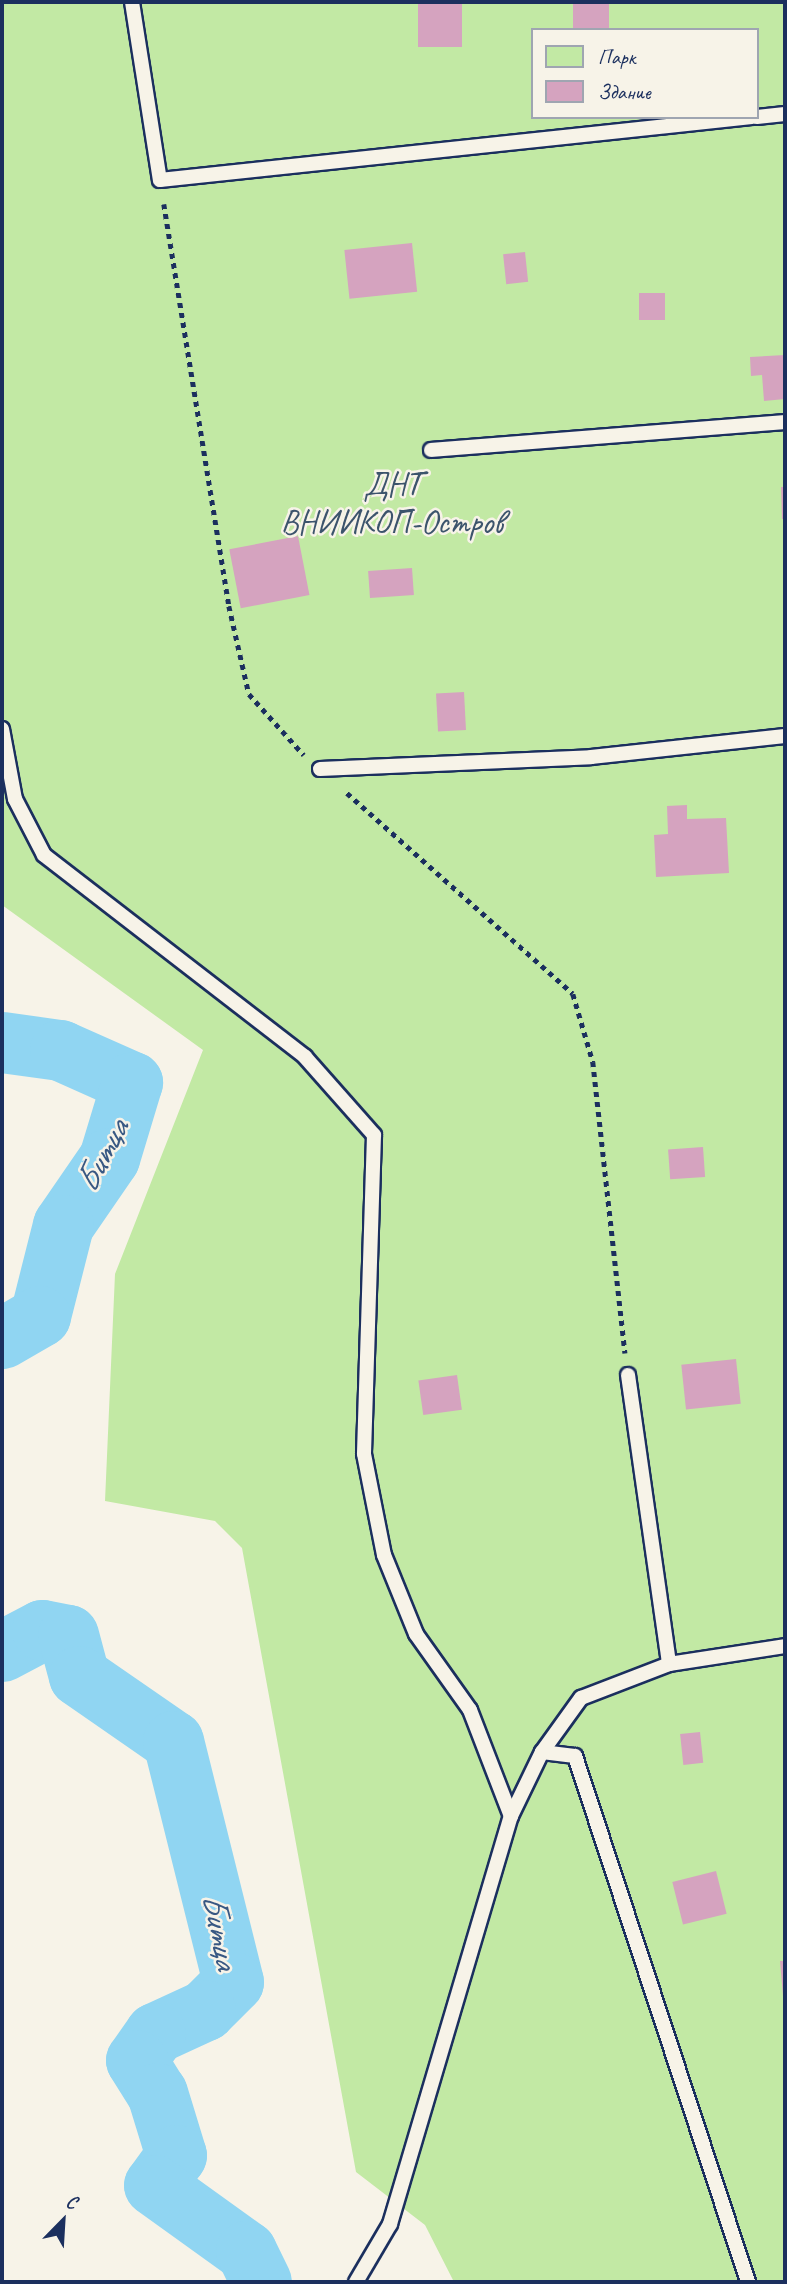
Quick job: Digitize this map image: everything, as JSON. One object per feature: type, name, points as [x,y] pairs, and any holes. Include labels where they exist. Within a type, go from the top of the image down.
[{"type":"lane","points":[[132,2],[160,180],[733,119]]},
{"type":"lane","points":[[759,117],[785,114]]},
{"type":"lane","points":[[431,450],[785,422]]},
{"type":"lane","points":[[2,729],[15,799],[44,855],[305,1057],[374,1135],[364,1454],[371,1492],[384,1555],[416,1634],[470,1710],[511,1816]]},
{"type":"lane","points":[[320,769],[591,757],[785,736]]},
{"type":"lane","points":[[628,1375],[669,1664]]},
{"type":"lane","points":[[356,2282],[390,2224],[511,1816],[542,1752],[581,1698],[669,1664],[785,1646]]},
{"type":"lane","points":[[542,1752],[575,1756],[748,2282]]},
{"type":"green space","name":"ДНТ ВНИИКОП-Остров","points":[[2,2],[785,2],[785,2282],[454,2282],[425,2225],[356,2172],[242,1548],[215,1521],[105,1501],[115,1274],[203,1050],[2,905]]},
{"type":"building","points":[[418,2],[462,2],[462,47],[418,47]]},
{"type":"building","points":[[573,2],[609,2],[609,28],[573,28]]},
{"type":"building","points":[[412,243],[417,292],[349,299],[344,250]]},
{"type":"building","points":[[525,252],[528,282],[506,284],[503,254]]},
{"type":"building","points":[[639,293],[665,293],[665,320],[639,320]]},
{"type":"building","points":[[785,355],[785,399],[764,401],[762,375],[751,376],[750,357]]},
{"type":"building","points":[[781,487],[785,487],[785,519],[782,519]]},
{"type":"building","points":[[298,536],[309,595],[241,608],[229,549]]},
{"type":"building","points":[[412,568],[414,595],[370,598],[368,571]]},
{"type":"building","points":[[464,692],[466,730],[438,731],[436,693]]},
{"type":"building","points":[[687,805],[687,819],[726,818],[729,873],[656,877],[654,835],[668,834],[667,806]]},
{"type":"building","points":[[703,1147],[705,1177],[670,1179],[668,1149]]},
{"type":"building","points":[[736,1359],[741,1404],[686,1410],[681,1365]]},
{"type":"building","points":[[457,1375],[462,1410],[423,1415],[418,1380]]},
{"type":"building","points":[[700,1732],[703,1763],[683,1765],[680,1734]]},
{"type":"building","points":[[716,1871],[727,1914],[683,1925],[672,1882]]},
{"type":"building","points":[[780,1961],[785,1961],[785,1996],[783,1996]]},
{"type":"waterway","name":"Битца","points":[[2,1042],[60,1050],[132,1082],[109,1158],[63,1225],[40,1316],[2,1338]]},
{"type":"waterway","name":"Битца","points":[[2,1651],[42,1630],[68,1635],[79,1676],[173,1741],[233,1982],[205,2010],[155,2033],[136,2060],[157,2093],[176,2155],[154,2185],[246,2251],[261,2282]]}]
